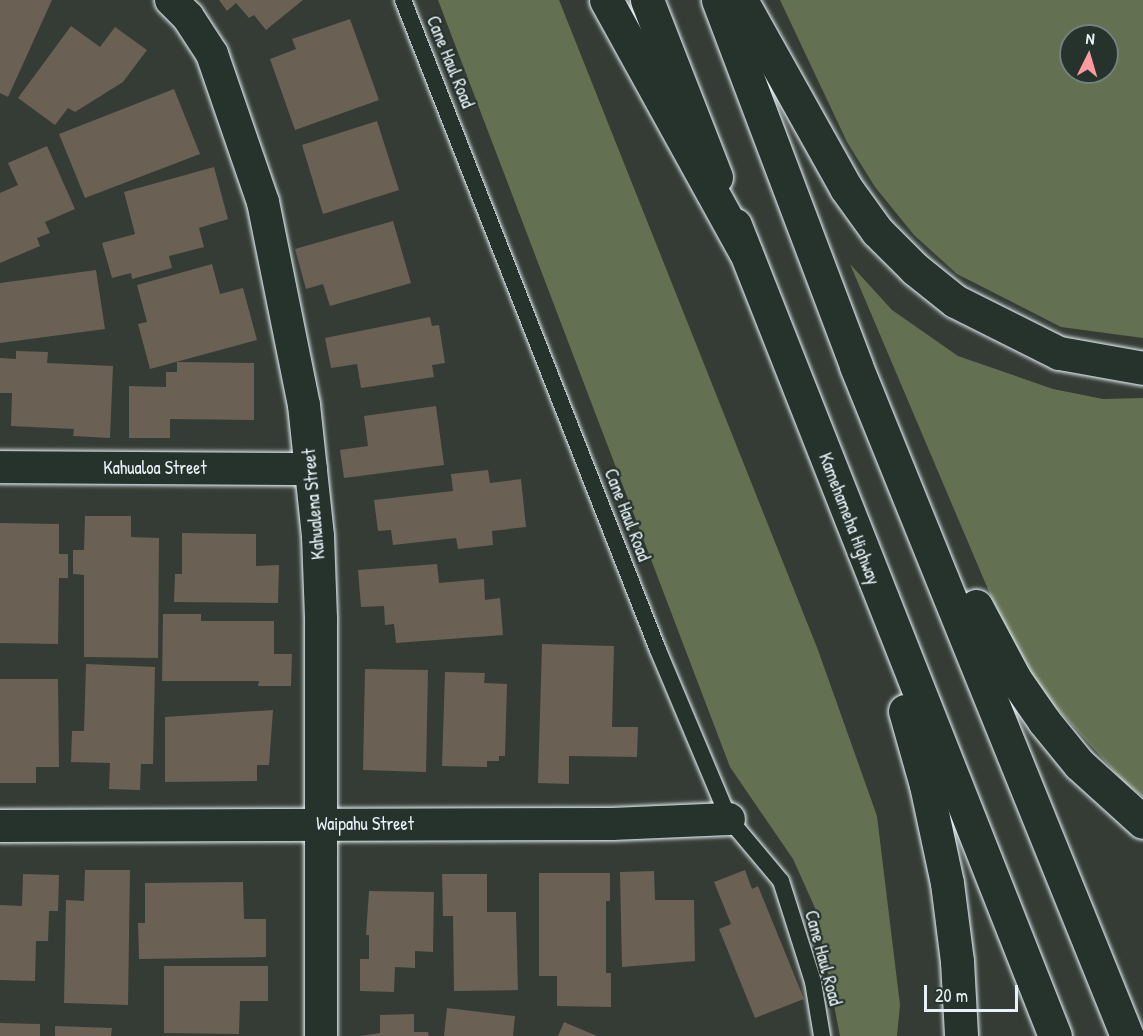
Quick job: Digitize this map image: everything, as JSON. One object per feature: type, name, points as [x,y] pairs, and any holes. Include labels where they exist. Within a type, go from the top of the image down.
[{"type":"main road","points":[[606,0],[745,252]]},
{"type":"main road","name":"Kamehameha Highway","points":[[647,0],[1055,1036]]},
{"type":"main road","points":[[718,0],[856,366],[1127,1036]]},
{"type":"main road","points":[[741,0],[846,188],[877,231],[915,269],[955,301],[1059,353],[1143,368]]},
{"type":"main road","points":[[856,366],[1015,680],[1079,764],[1143,822]]},
{"type":"main road","points":[[854,530],[929,796],[957,961],[961,1036]]},
{"type":"street","name":"Kahualena Street","points":[[171,0],[188,17],[212,54],[263,202],[304,405],[311,469],[321,619],[321,1036]]},
{"type":"street","name":"Kahualoa Street","points":[[0,467],[311,469]]},
{"type":"street","name":"Waipahu Street","points":[[0,826],[612,824],[729,819]]},
{"type":"lane","name":"Cane Haul Road","points":[[403,0],[658,650],[729,819],[781,881],[813,982],[822,1036]]},
{"type":"green space","points":[[438,0],[559,0],[818,650],[877,816],[900,1005],[897,1036],[840,1036],[815,908],[793,859],[730,767]]},
{"type":"green space","points":[[780,0],[1143,0],[1143,338],[1061,327],[957,274],[914,235],[875,187],[847,142]]},
{"type":"green space","points":[[850,264],[892,310],[958,356],[1053,389],[1103,399],[1143,398],[1143,797],[1122,780],[1041,691],[1004,627]]},
{"type":"building","points":[[0,0],[52,0],[8,97],[0,93]]},
{"type":"building","points":[[219,0],[303,0],[266,30],[254,15],[249,18],[236,3],[227,11]]},
{"type":"building","points":[[350,19],[379,100],[295,130],[270,59],[296,49],[292,39]]},
{"type":"building","points":[[71,26],[100,47],[115,27],[147,50],[123,82],[75,112],[68,108],[55,125],[18,98]]},
{"type":"building","points":[[174,89],[200,154],[85,198],[59,134]]},
{"type":"building","points":[[377,121],[399,190],[323,214],[302,145]]},
{"type":"building","points":[[47,146],[75,209],[45,222],[50,233],[37,238],[40,246],[0,263],[0,193],[18,185],[8,163]]},
{"type":"building","points":[[214,167],[228,219],[199,228],[204,247],[169,256],[172,268],[132,279],[131,273],[112,278],[102,243],[135,234],[124,192]]},
{"type":"building","points":[[393,221],[411,283],[330,306],[323,284],[306,289],[295,249]]},
{"type":"building","points":[[212,264],[220,294],[243,288],[257,340],[150,369],[138,324],[147,322],[137,285]]},
{"type":"building","points":[[96,270],[105,329],[0,343],[0,283]]},
{"type":"building","points":[[430,317],[432,326],[439,325],[445,363],[432,365],[434,377],[361,388],[357,364],[331,368],[325,338]]},
{"type":"building","points":[[16,351],[48,352],[47,363],[113,366],[110,438],[73,436],[74,429],[11,426],[12,393],[0,393],[0,358],[16,359]]},
{"type":"building","points":[[177,362],[254,363],[254,420],[170,419],[170,438],[129,438],[129,386],[166,387],[166,372],[177,372]]},
{"type":"building","points":[[436,406],[444,465],[344,478],[340,450],[368,446],[364,416]]},
{"type":"building","points":[[488,470],[490,483],[521,479],[526,527],[492,531],[493,545],[458,549],[456,538],[393,545],[391,530],[378,531],[374,500],[453,491],[451,474]]},
{"type":"building","points":[[85,516],[131,516],[131,537],[159,538],[158,658],[84,657],[84,575],[73,574],[73,550],[84,550]]},
{"type":"building","points":[[0,523],[59,524],[59,554],[68,554],[68,578],[59,578],[58,644],[0,643]]},
{"type":"building","points":[[182,533],[256,534],[256,566],[279,565],[278,603],[174,602],[175,574],[182,574]]},
{"type":"building","points":[[437,564],[439,583],[484,579],[485,600],[500,598],[503,635],[396,643],[394,624],[385,625],[384,606],[361,607],[358,570]]},
{"type":"building","points":[[163,614],[201,614],[201,621],[274,621],[274,654],[292,654],[291,686],[258,686],[259,681],[162,681]]},
{"type":"building","points":[[542,644],[614,646],[612,727],[638,727],[637,757],[569,756],[569,784],[538,783]]},
{"type":"building","points":[[86,664],[155,667],[153,764],[141,764],[140,790],[109,789],[110,763],[71,762],[72,731],[84,731]]},
{"type":"building","points":[[365,669],[428,670],[426,772],[363,770]]},
{"type":"building","points":[[445,672],[485,673],[484,683],[507,684],[505,756],[499,756],[499,761],[487,761],[487,767],[442,766]]},
{"type":"building","points":[[0,679],[58,679],[59,767],[36,767],[36,783],[0,783]]},
{"type":"building","points":[[273,710],[269,765],[257,765],[257,781],[165,782],[165,717]]},
{"type":"building","points":[[85,870],[130,870],[128,1005],[64,1003],[66,900],[84,901]]},
{"type":"building","points":[[745,870],[752,889],[758,886],[804,999],[755,1018],[719,929],[731,924],[714,882]]},
{"type":"building","points":[[654,871],[655,900],[694,900],[695,961],[622,967],[620,872]]},
{"type":"building","points":[[539,873],[610,873],[610,901],[606,901],[606,973],[611,973],[611,1007],[557,1006],[557,976],[539,976]]},
{"type":"building","points":[[23,874],[59,875],[58,911],[49,911],[48,941],[36,941],[35,981],[0,980],[0,905],[22,906]]},
{"type":"building","points":[[442,874],[487,874],[487,912],[516,912],[518,990],[454,991],[453,916],[443,916]]},
{"type":"building","points":[[243,882],[244,919],[266,919],[266,957],[139,959],[138,923],[145,923],[145,883]]},
{"type":"building","points":[[369,891],[434,892],[433,952],[415,951],[415,968],[395,967],[394,992],[360,991],[360,959],[369,959],[369,935],[366,935]]},
{"type":"building","points":[[164,966],[268,966],[268,1001],[240,1001],[239,1034],[164,1033]]},
{"type":"building","points":[[447,1008],[515,1016],[513,1036],[444,1036]]},
{"type":"building","points":[[414,1014],[414,1032],[428,1032],[429,1036],[360,1036],[380,1033],[380,1015]]},
{"type":"building","points":[[564,1022],[597,1036],[558,1036]]},
{"type":"building","points":[[0,1023],[40,1024],[40,1036],[0,1036]]},
{"type":"building","points":[[55,1026],[112,1028],[111,1036],[55,1036]]}]
